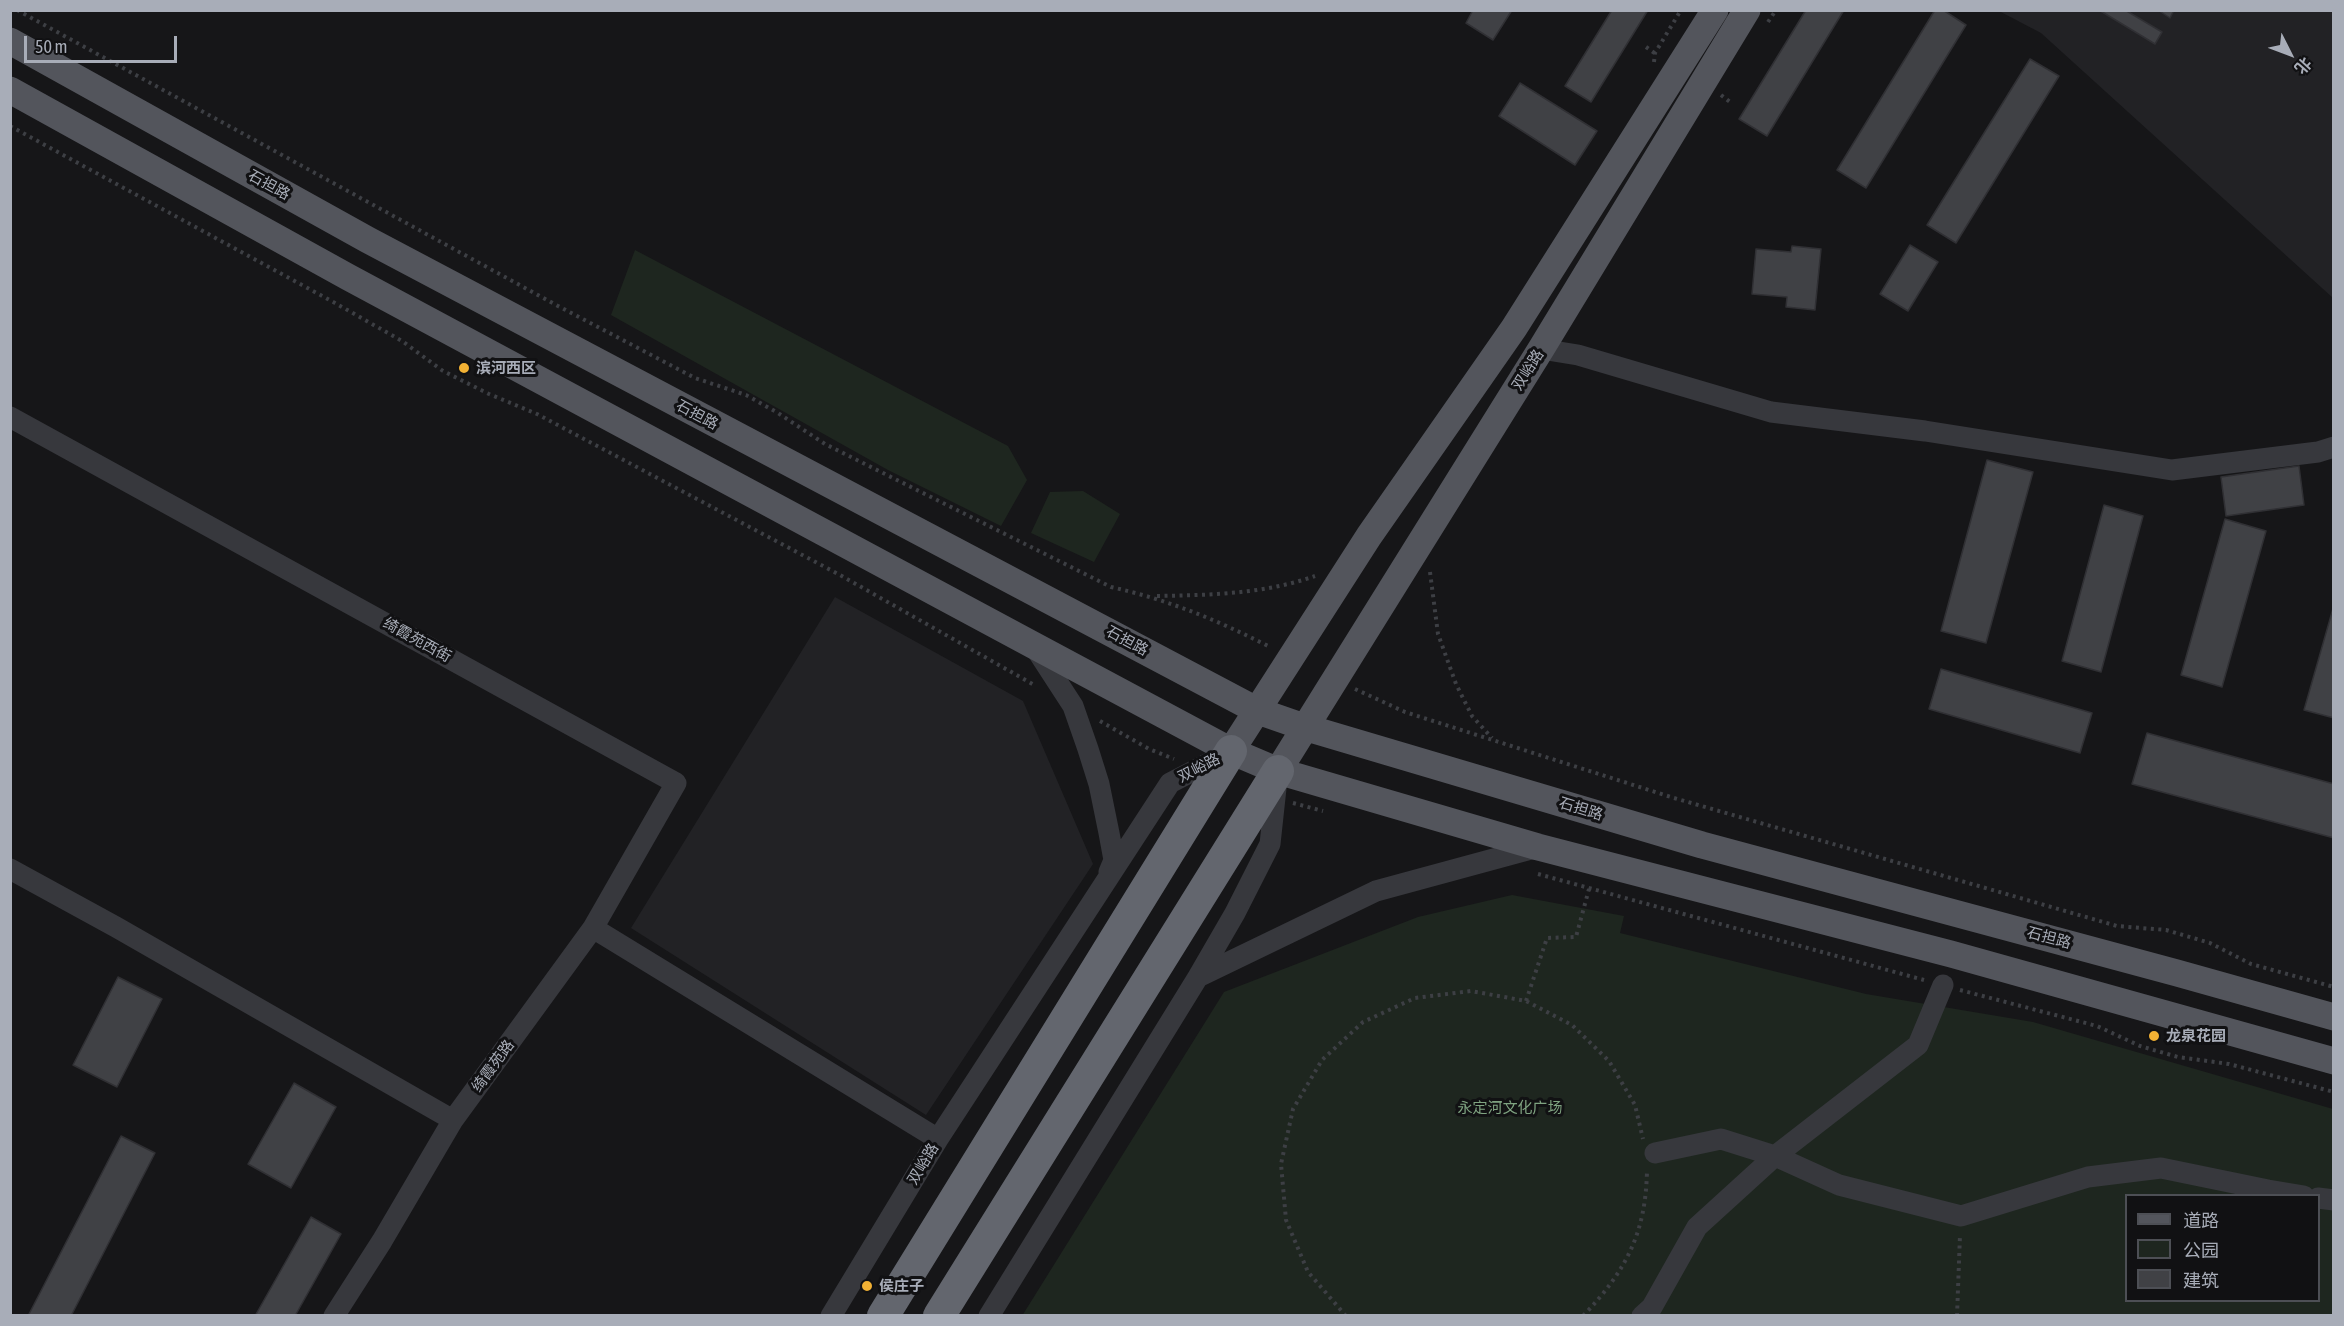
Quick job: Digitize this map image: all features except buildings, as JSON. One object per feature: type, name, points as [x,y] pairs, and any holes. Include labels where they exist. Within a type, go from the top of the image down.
[{"type":"highway","name":"双峪路","points":[[883,1316],[1232,751]]},
{"type":"highway","points":[[939,1316],[1278,771]]},
{"type":"main road","points":[[1232,751],[1369,536],[1514,328],[1715,10]]},
{"type":"main road","name":"双峪路","points":[[1278,771],[1541,348],[1747,10]]},
{"type":"main road","name":"石担路","points":[[10,41],[368,240],[1258,711],[1304,727],[1702,845],[2154,966],[2334,1017]]},
{"type":"main road","points":[[10,90],[348,277],[1033,645],[1232,751],[1278,771],[1538,848],[1951,954],[2334,1061]]},
{"type":"street","points":[[1541,348],[1578,355],[1771,412],[1925,431],[2172,470],[2318,452],[2334,447]]},
{"type":"street","name":"绮霞苑西街","points":[[10,417],[676,783],[593,928]]},
{"type":"street","points":[[1033,645],[1073,706],[1099,784],[1114,860],[1104,885]]},
{"type":"street","name":"双峪路","points":[[831,1316],[939,1139],[1170,783],[1232,751]]},
{"type":"street","points":[[989,1316],[1235,913],[1270,844],[1278,771]]},
{"type":"street","points":[[1198,977],[1376,891],[1538,848]]},
{"type":"street","points":[[10,869],[453,1120]]},
{"type":"street","points":[[593,928],[939,1139]]},
{"type":"street","name":"绮霞苑路","points":[[334,1316],[382,1241],[453,1120],[593,928]]},
{"type":"street","points":[[1642,1316],[1652,1307],[1697,1227],[1775,1156],[1918,1046],[1943,985]]},
{"type":"street","points":[[1649,1155],[1721,1139],[1775,1156],[1839,1185],[1961,1216],[2088,1177],[2161,1168],[2294,1194]]},
{"type":"path","name":"石担路","points":[[17,10],[393,217],[695,378],[746,395],[825,444],[1111,587],[1154,596],[1224,623],[1291,658]]},
{"type":"path","points":[[1424,535],[1438,634],[1456,684],[1472,716],[1493,739]]},
{"type":"path","points":[[1154,596],[1232,594],[1268,589],[1314,576],[1323,569]]},
{"type":"path","name":"石担路","points":[[1335,679],[1405,712],[1674,798],[2117,926],[2166,930],[2210,943],[2251,964],[2334,987]]},
{"type":"path","points":[[1526,1001],[1547,938],[1576,937],[1589,889]]},
{"type":"path","points":[[1345,1315],[1308,1272],[1286,1220],[1281,1164],[1293,1109],[1322,1060],[1363,1022],[1415,998],[1471,991],[1526,1001],[1572,1025],[1609,1061],[1635,1105],[1649,1155],[1647,1200],[1635,1243],[1614,1282],[1583,1316]]},
{"type":"path","points":[[1957,1316],[1961,1216]]},
{"type":"shaded area","points":[[1999,11],[2333,11],[2333,298],[2041,33]]},
{"type":"shaded area","points":[[835,597],[1023,701],[1093,864],[926,1115],[631,928]]},
{"type":"green space","points":[[635,250],[1008,446],[1027,480],[1001,526],[888,470],[611,315]]},
{"type":"green space","points":[[1083,491],[1120,514],[1094,562],[1031,533],[1050,492]]},
{"type":"green space","name":"永定河文化广场","points":[[1512,895],[1624,916],[1620,933],[1866,994],[2033,1022],[2333,1109],[2333,1315],[1022,1316],[1224,992],[1418,917]]},
{"type":"place","name":"滨河西区","points":[[464,368]]},
{"type":"place","name":"龙泉花园","points":[[2154,1036]]},
{"type":"place","name":"侯庄子","points":[[867,1286]]}]
